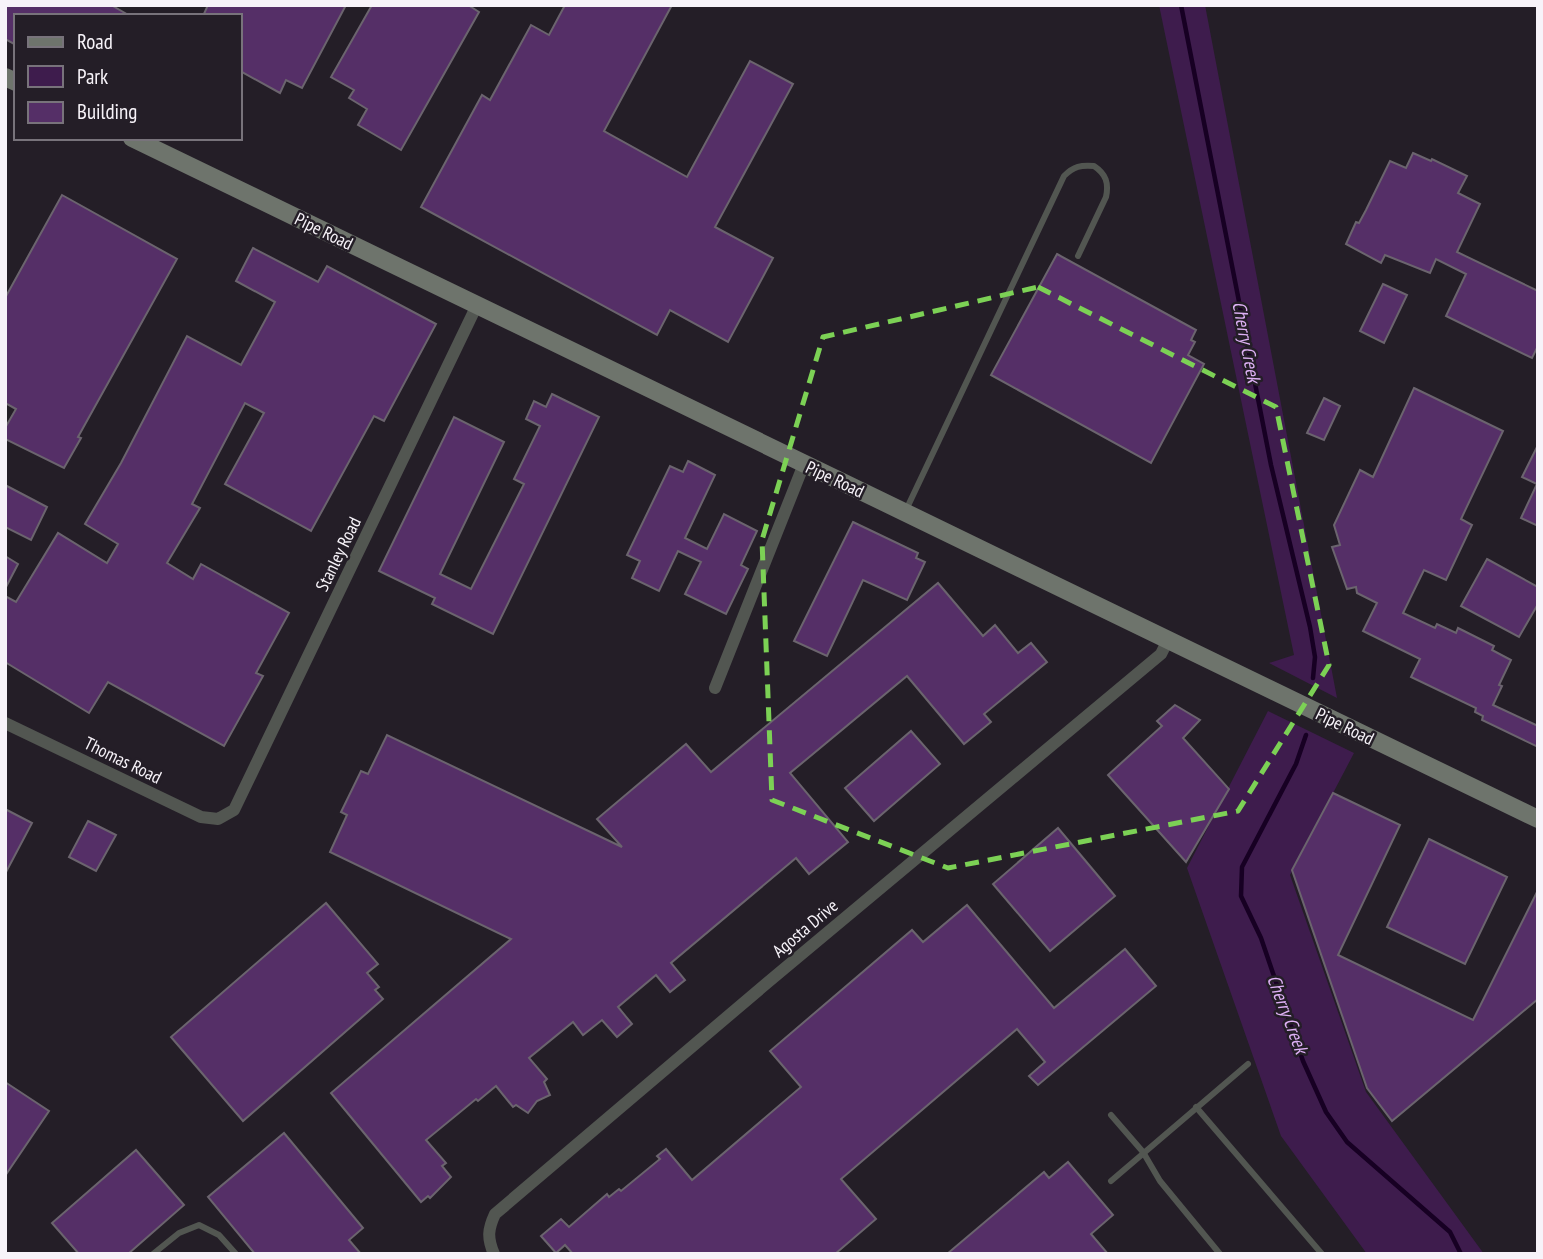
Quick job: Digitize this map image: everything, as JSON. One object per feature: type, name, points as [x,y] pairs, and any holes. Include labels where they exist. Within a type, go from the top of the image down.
[{"type":"street","name":"Pipe Road","points":[[136,140],[1538,819]]},
{"type":"street","name":"Stanley Road","points":[[227,816],[234,810],[477,306]]},
{"type":"street","points":[[715,688],[804,464]]},
{"type":"street","name":"Agosta Drive","points":[[494,1254],[488,1242],[488,1228],[495,1214],[1161,654],[1168,640]]},
{"type":"street","name":"Thomas Road","points":[[5,723],[201,817],[218,819],[227,816]]},
{"type":"lane","points":[[905,512],[1065,176],[1070,170],[1081,165],[1094,166],[1107,179],[1108,189],[1078,256]]},
{"type":"lane","points":[[1111,1181],[1248,1064]]},
{"type":"lane","points":[[1196,1107],[1322,1254]]},
{"type":"lane","points":[[1111,1115],[1143,1152],[1160,1181],[1220,1254]]},
{"type":"lane","points":[[153,1254],[178,1233],[199,1224],[219,1234],[236,1254]]},
{"type":"highlighted area","points":[[1038,287],[1276,407],[1329,665],[1238,811],[948,868],[772,800],[762,540],[823,337]]},
{"type":"green space","points":[[1159,5],[1205,5],[1337,698],[1269,663],[1294,655]]},
{"type":"green space","points":[[1268,711],[1354,753],[1290,875],[1366,1092],[1484,1254],[1367,1254],[1281,1136],[1187,868]]},
{"type":"building","points":[[5,5],[111,5],[127,14],[14,14],[14,44],[5,39]]},
{"type":"building","points":[[208,5],[346,5],[302,88],[286,80],[280,93],[242,72],[242,14],[204,14]]},
{"type":"building","points":[[372,5],[468,5],[479,12],[401,150],[358,125],[367,109],[349,98],[354,90],[331,77]]},
{"type":"building","points":[[565,5],[672,5],[604,131],[687,177],[750,61],[793,84],[715,227],[773,258],[728,342],[670,310],[657,335],[421,207],[482,95],[490,100],[531,25],[549,35]]},
{"type":"building","points":[[1413,153],[1467,176],[1458,193],[1480,204],[1457,252],[1538,291],[1538,346],[1532,358],[1446,316],[1466,274],[1436,259],[1430,273],[1385,255],[1381,263],[1346,244],[1390,161],[1406,168]]},
{"type":"building","points":[[62,195],[177,259],[78,437],[81,438],[64,468],[5,439],[5,428],[16,409],[5,403],[5,298]]},
{"type":"building","points":[[253,248],[318,282],[327,266],[436,324],[384,421],[374,416],[311,531],[225,484],[264,413],[245,403],[192,504],[200,508],[167,563],[193,579],[201,564],[289,613],[256,673],[263,676],[224,746],[108,682],[89,713],[5,662],[5,596],[16,602],[58,533],[107,563],[118,544],[85,524],[121,463],[187,336],[241,365],[275,302],[236,281]]},
{"type":"building","points":[[1057,254],[1196,330],[1191,340],[1195,342],[1188,355],[1204,364],[1151,463],[991,375]]},
{"type":"building","points":[[1383,284],[1407,295],[1384,343],[1360,331]]},
{"type":"building","points":[[1414,388],[1503,431],[1461,519],[1472,525],[1446,580],[1424,570],[1403,613],[1435,628],[1437,624],[1456,633],[1458,628],[1494,646],[1492,650],[1511,660],[1493,705],[1538,726],[1538,747],[1482,720],[1483,716],[1475,712],[1476,708],[1411,677],[1420,659],[1363,631],[1377,603],[1357,593],[1356,587],[1347,589],[1332,547],[1340,545],[1334,525],[1360,470],[1373,477]]},
{"type":"building","points":[[552,394],[599,417],[493,634],[432,604],[435,598],[379,571],[454,417],[504,442],[440,574],[471,589],[524,484],[514,479],[540,426],[526,419],[534,401],[546,407]]},
{"type":"building","points":[[1324,398],[1340,406],[1324,440],[1307,433]]},
{"type":"building","points":[[1538,445],[1538,526],[1521,518],[1537,484],[1522,477]]},
{"type":"building","points":[[688,461],[715,475],[685,538],[707,549],[724,514],[757,531],[741,565],[748,569],[726,614],[685,594],[701,562],[678,551],[659,591],[632,578],[640,561],[627,555],[670,466],[683,472]]},
{"type":"building","points":[[5,485],[47,507],[31,540],[5,527]]},
{"type":"building","points":[[853,522],[918,553],[916,558],[925,562],[907,600],[863,580],[827,656],[794,641]]},
{"type":"building","points":[[5,556],[18,564],[5,589]]},
{"type":"building","points":[[1487,559],[1538,587],[1538,604],[1519,637],[1461,606]]},
{"type":"building","points":[[938,583],[983,636],[995,625],[1018,653],[1031,643],[1047,662],[984,714],[991,722],[964,744],[907,676],[790,773],[848,842],[809,874],[796,858],[671,963],[685,980],[670,992],[656,975],[618,1007],[632,1024],[617,1037],[602,1020],[583,1035],[573,1022],[529,1058],[547,1079],[544,1082],[550,1095],[537,1101],[528,1113],[516,1105],[513,1107],[496,1086],[426,1140],[446,1163],[442,1166],[451,1177],[430,1198],[428,1196],[421,1202],[331,1093],[511,939],[330,852],[347,815],[341,812],[361,771],[368,774],[387,735],[622,847],[597,819],[686,744],[711,772]]},
{"type":"building","points":[[1175,705],[1200,720],[1183,738],[1229,789],[1186,862],[1108,775],[1162,726],[1157,721]]},
{"type":"building","points":[[911,731],[940,764],[874,821],[845,788]]},
{"type":"building","points":[[1333,793],[1400,825],[1338,955],[1473,1020],[1538,890],[1538,999],[1392,1121],[1367,1088],[1292,870]]},
{"type":"building","points":[[5,809],[32,823],[5,874]]},
{"type":"building","points":[[88,821],[116,835],[96,871],[69,857]]},
{"type":"building","points":[[1058,828],[1115,896],[1050,951],[993,884]]},
{"type":"building","points":[[1429,839],[1507,877],[1465,964],[1387,927]]},
{"type":"building","points":[[326,903],[378,964],[367,973],[379,987],[375,990],[383,999],[243,1121],[171,1037]]},
{"type":"building","points":[[967,905],[1054,1008],[1125,949],[1156,986],[1038,1085],[1029,1076],[1045,1062],[1017,1029],[841,1179],[876,1219],[835,1254],[573,1254],[565,1245],[556,1253],[541,1236],[561,1219],[569,1227],[607,1194],[609,1197],[619,1189],[621,1191],[660,1159],[657,1156],[666,1149],[692,1180],[801,1087],[770,1051],[912,930],[923,942]]},
{"type":"building","points":[[5,1082],[49,1111],[5,1176]]},
{"type":"building","points":[[284,1133],[363,1228],[349,1240],[361,1254],[255,1254],[208,1197]]},
{"type":"building","points":[[136,1150],[184,1205],[128,1254],[79,1254],[52,1223]]},
{"type":"building","points":[[1068,1162],[1113,1215],[1091,1234],[1108,1254],[947,1254],[1044,1172],[1049,1178]]},
{"type":"waterway","name":"Cherry Creek","points":[[1181,5],[1271,465],[1310,627],[1315,657],[1313,678]]},
{"type":"waterway","name":"Cherry Creek","points":[[1306,735],[1296,764],[1242,867],[1241,896],[1261,938],[1303,1061],[1326,1112],[1347,1142],[1450,1232],[1461,1254]]}]
